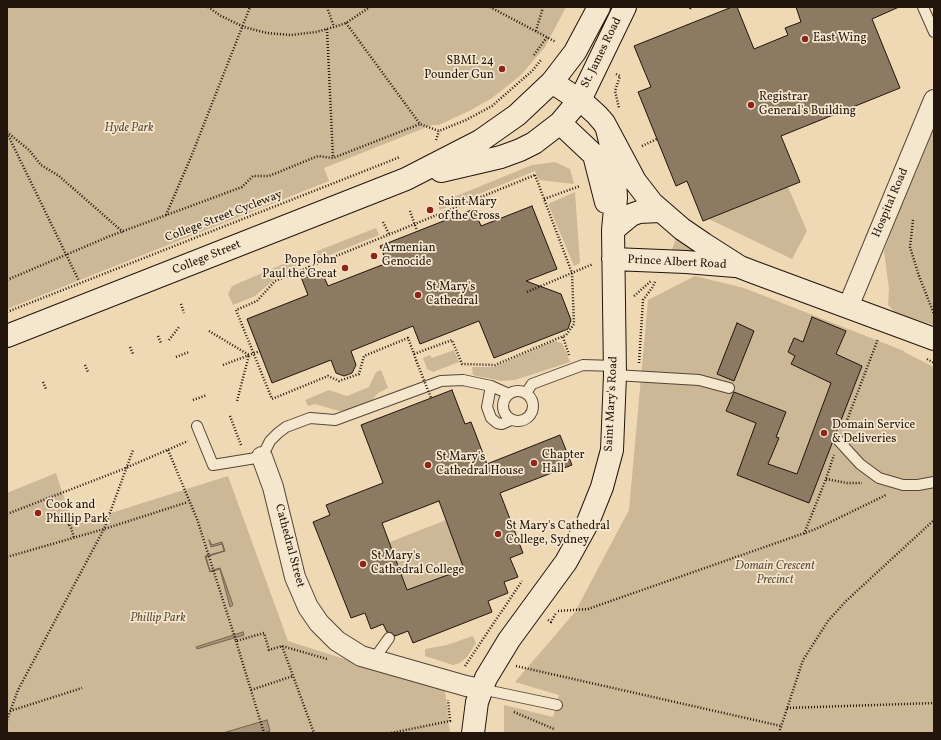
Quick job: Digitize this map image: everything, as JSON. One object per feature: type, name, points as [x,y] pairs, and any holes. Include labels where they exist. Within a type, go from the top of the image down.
[{"type":"street","name":"St. James Road","points":[[552,82],[575,52],[599,7]]},
{"type":"street","name":"St. James Road","points":[[580,100],[625,7]]},
{"type":"street","name":"Prince Albert Road","points":[[552,82],[580,100],[597,115],[607,129],[635,181],[660,211],[687,233],[740,267],[934,339]]},
{"type":"street","points":[[552,82],[560,123]]},
{"type":"street","name":"College Street","points":[[7,336],[406,179],[432,167],[500,128],[533,101],[552,82]]},
{"type":"street","name":"College Street","points":[[406,179],[501,157],[520,150],[534,142],[560,123],[580,100]]},
{"type":"street","name":"Hospital Road","points":[[848,307],[934,100]]},
{"type":"street","name":"Saint Mary's Road","points":[[560,123],[594,155],[613,230]]},
{"type":"street","name":"Saint Mary's Road","points":[[473,733],[476,709],[481,689],[509,640],[534,608],[566,562],[588,522],[602,487],[612,450],[615,371],[614,298],[604,261],[613,230],[616,179],[614,157],[607,129]]},
{"type":"street","points":[[613,230],[631,215],[639,212],[660,211]]},
{"type":"street","name":"Prince Albert Road","points":[[604,261],[686,262],[740,267]]},
{"type":"street","name":"Cathedral Street","points":[[262,457],[273,487],[294,577],[308,607],[319,623],[337,641],[361,656],[481,689]]},
{"type":"lane","points":[[923,7],[934,32]]},
{"type":"lane","points":[[526,393],[532,384],[574,368],[592,365],[615,371],[699,380],[729,388]]},
{"type":"lane","points":[[197,426],[213,465],[262,457],[270,441],[278,433],[286,427],[310,418],[335,420],[441,381],[463,380],[491,386],[509,394]]},
{"type":"lane","points":[[491,386],[487,407],[491,418],[497,424],[511,420]]},
{"type":"lane","points":[[519,391],[526,393],[532,399],[534,409],[532,413],[525,420],[516,422],[511,420],[504,413],[503,403],[509,394],[519,391]]},
{"type":"lane","points":[[839,441],[860,464],[879,478],[898,484],[918,485],[934,482]]},
{"type":"lane","points":[[374,660],[389,638]]},
{"type":"lane","points":[[481,689],[557,705]]},
{"type":"path","points":[[208,7],[221,16],[244,27],[279,35],[304,34],[328,29],[346,23],[370,7]]},
{"type":"path","points":[[166,216],[191,157],[236,41],[244,27],[250,7]]},
{"type":"path","points":[[327,7],[334,27]]},
{"type":"path","points":[[490,7],[556,42]]},
{"type":"path","points":[[536,31],[543,7]]},
{"type":"path","points":[[346,23],[420,124],[439,131]]},
{"type":"path","points":[[328,29],[333,158]]},
{"type":"path","points":[[552,47],[560,36]]},
{"type":"path","points":[[534,55],[546,37]]},
{"type":"path","points":[[434,144],[439,131],[492,106],[532,71],[543,58]]},
{"type":"path","points":[[614,73],[620,76]]},
{"type":"path","points":[[7,280],[123,232],[242,187],[253,176],[269,176],[318,156],[333,158],[420,124]]},
{"type":"path","points":[[7,132],[29,150],[41,165],[59,176],[123,232]]},
{"type":"path","points":[[7,132],[79,280]]},
{"type":"path","points":[[642,146],[657,139]]},
{"type":"path","name":"College Street Cycleway","points":[[7,312],[405,155]]},
{"type":"path","points":[[414,354],[452,340],[462,364],[495,365],[563,337],[574,324],[572,273],[535,175],[275,281],[257,301],[236,310],[272,399],[328,376],[339,381],[359,374],[364,356],[408,338],[414,354],[431,398]]},
{"type":"path","points":[[544,199],[580,186]]},
{"type":"path","points":[[410,212],[417,231]]},
{"type":"path","points":[[914,220],[910,247],[918,276],[934,314]]},
{"type":"path","points":[[383,222],[389,234]]},
{"type":"path","points":[[527,292],[604,261]]},
{"type":"path","points":[[309,266],[312,273]]},
{"type":"path","points":[[614,298],[632,299],[659,273]]},
{"type":"path","points":[[181,304],[184,313]]},
{"type":"path","points":[[169,340],[179,327]]},
{"type":"path","points":[[209,331],[249,355]]},
{"type":"path","points":[[873,334],[886,340]]},
{"type":"path","points":[[158,336],[161,343]]},
{"type":"path","points":[[563,337],[574,368]]},
{"type":"path","points":[[130,347],[133,354]]},
{"type":"path","points":[[223,365],[260,351]]},
{"type":"path","points":[[176,357],[189,352]]},
{"type":"path","points":[[237,402],[249,355]]},
{"type":"path","points":[[920,356],[934,363]]},
{"type":"path","points":[[85,365],[88,372]]},
{"type":"path","points":[[43,382],[46,389]]},
{"type":"path","points":[[193,400],[207,395]]},
{"type":"path","points":[[230,416],[241,445]]},
{"type":"path","points":[[7,514],[126,468],[191,440]]},
{"type":"path","points":[[7,720],[18,690],[104,529],[133,450]]},
{"type":"path","points":[[168,450],[188,502],[195,515],[226,608]]},
{"type":"path","points":[[826,479],[847,483],[864,483],[879,478]]},
{"type":"path","points":[[550,622],[558,611],[588,609],[816,529],[884,496],[893,490],[898,484]]},
{"type":"path","points":[[7,557],[131,521],[188,502]]},
{"type":"path","points":[[779,733],[803,660],[828,621],[846,601],[934,520]]},
{"type":"path","points":[[68,525],[70,524],[74,538]]},
{"type":"path","points":[[464,668],[522,581]]},
{"type":"path","points":[[236,641],[263,733]]},
{"type":"path","points":[[282,646],[314,733]]},
{"type":"path","points":[[516,666],[781,726]]},
{"type":"path","points":[[251,690],[293,676]]},
{"type":"path","points":[[10,712],[82,688]]},
{"type":"path","points":[[391,733],[450,722],[447,692]]},
{"type":"path","points":[[786,708],[934,703]]},
{"type":"path","points":[[7,709],[12,707]]},
{"type":"path","points":[[512,711],[554,729]]},
{"type":"green space","name":"Hyde Park","points":[[7,7],[566,7],[545,47],[521,75],[492,98],[471,110],[439,125],[432,125],[324,168],[329,181],[7,309]]},
{"type":"green space","points":[[934,117],[934,325],[897,314],[888,305],[889,289],[884,251]]},
{"type":"green space","points":[[555,162],[570,169],[574,184],[539,180],[535,171],[440,210],[437,204],[532,165]]},
{"type":"green space","points":[[788,187],[807,231],[792,259],[709,219]]},
{"type":"green space","points":[[575,192],[580,263],[574,266],[548,204]]},
{"type":"green space","points":[[376,228],[379,235],[315,261],[312,253]]},
{"type":"green space","points":[[677,235],[699,252],[672,250]]},
{"type":"green space","points":[[295,259],[298,268],[277,277],[255,296],[233,305],[228,294],[232,286]]},
{"type":"green space","name":"Domain Crescent Precinct","points":[[695,276],[744,288],[904,351],[934,367],[934,733],[504,733],[504,705],[553,717],[559,695],[515,682],[575,612],[629,510],[648,300]]},
{"type":"green space","points":[[554,341],[562,343],[570,362],[515,380],[501,381],[473,375],[472,367],[494,367]]},
{"type":"green space","points":[[454,350],[459,362],[433,372],[427,369],[423,358],[430,355],[432,358]]},
{"type":"green space","points":[[381,370],[388,388],[378,393],[371,401],[344,411],[339,411],[315,404],[308,406],[305,400],[329,390],[347,396],[369,387],[376,372]]},
{"type":"green space","name":"Phillip Park","points":[[56,473],[73,525],[228,476],[288,641],[445,691],[450,733],[7,733],[7,493]]},
{"type":"green space","points":[[446,520],[464,569],[407,590],[390,542]]},
{"type":"green space","points":[[473,636],[476,643],[467,657],[460,663],[453,665],[425,656],[425,649],[447,645]]},
{"type":"shaded area","points":[[209,540],[212,545],[222,542],[225,551],[206,557],[210,571],[220,568],[233,605],[230,607],[220,569],[210,572],[205,556],[224,551],[222,544],[211,547]]},
{"type":"shaded area","points":[[243,632],[244,635],[197,649],[196,647]]},
{"type":"shaded area","points":[[267,720],[270,731],[263,733],[223,733]]},
{"type":"building","name":"Registrar General's Building","points":[[732,7],[737,7],[754,49],[788,35],[785,28],[801,22],[796,7],[899,7],[872,19],[900,88],[781,136],[800,182],[703,221],[687,181],[676,186],[638,92],[651,87],[634,46]]},
{"type":"building","name":"St Mary's Cathedral","points":[[532,206],[557,269],[526,281],[561,294],[571,320],[568,329],[494,358],[479,321],[420,344],[413,326],[351,351],[356,365],[352,373],[344,376],[336,373],[331,360],[272,383],[247,319],[308,295],[301,277],[321,270],[328,286],[387,263],[380,246],[474,209],[481,226]]},
{"type":"building","points":[[812,317],[846,331],[836,354],[862,366],[809,503],[737,475],[756,423],[726,411],[734,392],[786,412],[776,437],[779,438],[768,464],[797,474],[831,383],[791,364],[795,356],[788,352],[794,338],[803,342]]},
{"type":"building","points":[[737,323],[754,331],[734,381],[717,374]]},
{"type":"building","points":[[452,390],[465,424],[471,422],[487,464],[560,435],[572,465],[500,493],[523,553],[510,558],[518,577],[504,582],[508,593],[488,601],[492,612],[413,643],[408,631],[395,636],[392,633],[387,632],[383,624],[371,629],[365,613],[351,618],[313,522],[330,515],[326,505],[383,483],[361,425]],"holes":[[[439,501],[464,569],[407,590],[382,523]]]},
{"type":"place","name":"East Wing","points":[[805,39]]},
{"type":"place","name":"SBML 24 Pounder Gun","points":[[502,69]]},
{"type":"place","name":"Registrar General's Building","points":[[751,105]]},
{"type":"place","name":"Saint Mary of the Cross","points":[[430,210]]},
{"type":"place","name":"Armenian Genocide","points":[[374,256]]},
{"type":"place","name":"Pope John Paul the Great","points":[[345,268]]},
{"type":"place","name":"St Mary's Cathedral","points":[[418,295]]},
{"type":"place","name":"Domain Service & Deliveries","points":[[824,433]]},
{"type":"place","name":"Chapter Hall","points":[[534,463]]},
{"type":"place","name":"St Mary's Cathedral House","points":[[428,465]]},
{"type":"place","name":"Cook and Phillip Park","points":[[38,513]]},
{"type":"place","name":"St Mary's Cathedral College, Sydney","points":[[498,534]]},
{"type":"place","name":"St Mary's Cathedral College","points":[[363,564]]}]
